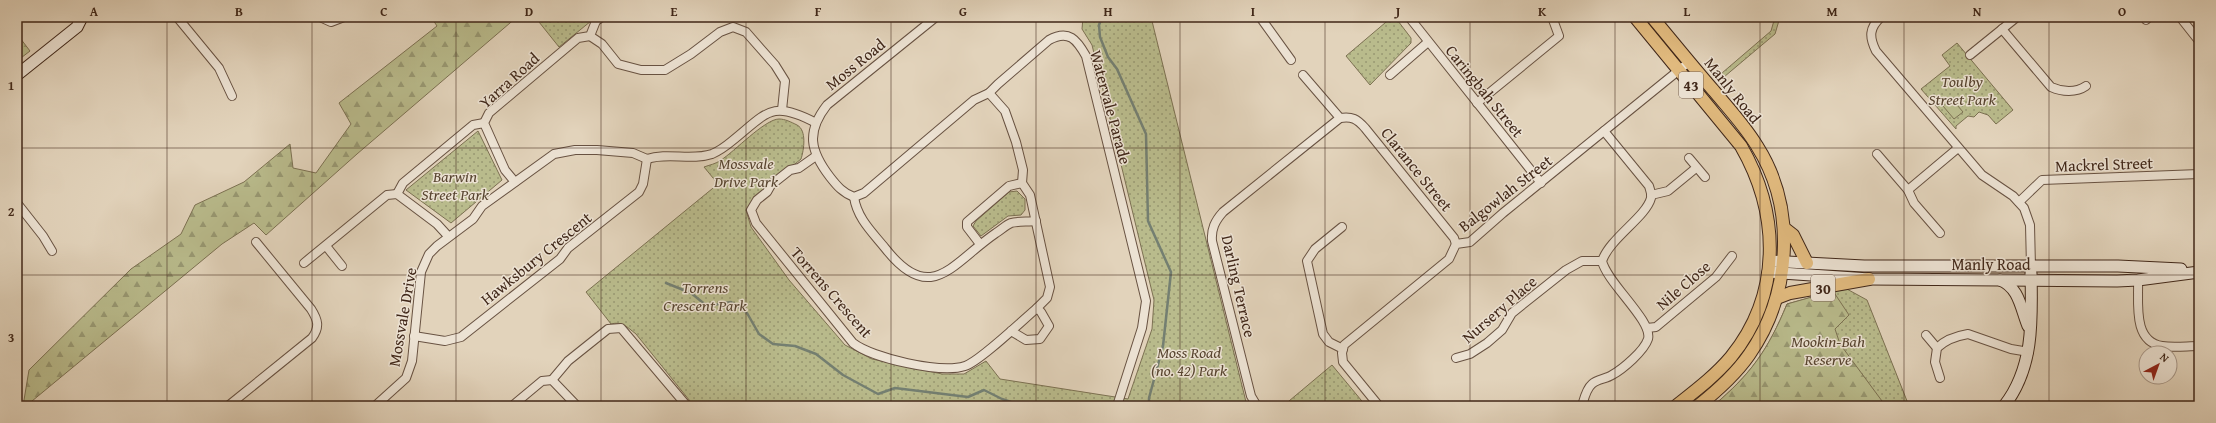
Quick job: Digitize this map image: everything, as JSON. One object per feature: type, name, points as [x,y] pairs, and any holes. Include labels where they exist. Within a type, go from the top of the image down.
[{"type":"main road","points":[[17,75],[77,27],[82,17]]},
{"type":"main road","name":"Manly Road","points":[[1635,17],[1734,137],[1754,168],[1765,197],[1768,217],[1769,266],[1869,279],[2138,280],[2199,271]]},
{"type":"main road","name":"Manly Road","points":[[1652,17],[1758,147],[1775,186],[1784,228],[1783,268],[1777,298],[1767,324],[1749,356],[1726,382],[1698,406]]},
{"type":"main road","points":[[1784,228],[1793,235],[1806,264]]},
{"type":"main road","name":"Manly Road","points":[[1783,268],[1806,264],[2031,267],[2118,266],[2199,271]]},
{"type":"main road","points":[[1676,406],[1710,378],[1739,346],[1757,311],[1769,266]]},
{"type":"main road","points":[[2004,406],[2018,385],[2029,352],[2032,280],[2031,267]]},
{"type":"main road","name":"30","points":[[1777,298],[1790,293],[1869,279]]},
{"type":"main road","points":[[1999,280],[2007,283],[2015,290],[2030,334]]},
{"type":"street","points":[[177,17],[219,68],[232,96]]},
{"type":"street","points":[[320,17],[331,22],[344,17]]},
{"type":"street","points":[[602,17],[596,21],[590,36],[602,44],[618,64],[641,70],[665,70],[691,54],[720,32],[733,27],[746,32],[775,64],[785,81],[782,110],[816,123],[812,137],[816,156],[839,188],[846,194],[854,197],[856,210],[864,222],[890,256],[906,271],[928,278],[942,276],[980,244],[1011,223],[1036,221]]},
{"type":"street","name":"Moss Road","points":[[816,123],[828,105],[936,17]]},
{"type":"street","points":[[1260,17],[1292,60]]},
{"type":"street","name":"Caringbah Street","points":[[1408,17],[1541,183]]},
{"type":"street","points":[[1477,103],[1559,36],[1552,17]]},
{"type":"street","points":[[1881,17],[1871,31],[1871,41],[1876,51],[1982,175],[2019,202],[2024,208],[2030,225],[2031,267]]},
{"type":"street","points":[[1970,55],[2017,17]]},
{"type":"street","points":[[2180,17],[2199,41]]},
{"type":"street","points":[[2002,29],[2051,87],[2060,91],[2080,90],[2086,86]]},
{"type":"street","name":"Yarra Road","points":[[515,182],[505,170],[484,123],[489,113],[578,38],[590,36]]},
{"type":"street","name":"Watervale Parade","points":[[854,197],[864,192],[898,165],[974,100],[989,93],[1056,36],[1067,36],[1077,40],[1086,56],[1146,301],[1142,328],[1117,404]]},
{"type":"street","points":[[1390,75],[1428,42]]},
{"type":"street","name":"Balgowlah Street","points":[[1342,349],[1349,340],[1450,259],[1456,244],[1470,242],[1690,62]]},
{"type":"street","points":[[1303,75],[1340,118]]},
{"type":"street","name":"Torrens Crescent","points":[[816,156],[798,168],[790,170],[771,185],[767,192],[757,200],[751,210],[756,223],[853,343],[862,350],[916,364],[945,368],[966,366],[1011,331],[1037,308],[1047,298],[1050,287],[1030,195],[1022,183],[1023,170],[1014,136],[1004,111],[989,93]]},
{"type":"street","name":"Mossvale Drive","points":[[375,406],[406,378],[412,361],[421,272],[429,254],[448,236],[473,219],[482,206],[515,182],[554,154],[576,150],[633,153],[648,159],[659,155],[693,157],[711,154],[720,150],[763,116],[776,110],[782,110]]},
{"type":"street","name":"Clarance Street","points":[[1340,118],[1351,117],[1358,120],[1454,238],[1456,244]]},
{"type":"street","name":"Darling Terrace","points":[[1257,406],[1251,396],[1211,232],[1224,212],[1340,118]]},
{"type":"street","points":[[397,194],[403,183],[408,178],[473,125],[484,123]]},
{"type":"street","points":[[1582,406],[1584,396],[1591,384],[1612,375],[1644,349],[1648,337],[1647,328],[1609,279],[1602,261],[1606,250],[1648,205],[1652,195],[1650,186],[1604,131]]},
{"type":"street","points":[[1908,190],[1958,148]]},
{"type":"street","points":[[1877,154],[1908,190],[1914,203],[1940,233]]},
{"type":"street","points":[[1689,158],[1704,178]]},
{"type":"street","name":"Hawksbury Crescent","points":[[414,336],[445,341],[462,337],[560,259],[568,248],[634,197],[643,184],[648,159]]},
{"type":"street","points":[[1652,195],[1668,191],[1696,168]]},
{"type":"street","name":"Mackrel Street","points":[[2019,202],[2042,180],[2199,174]]},
{"type":"street","points":[[980,244],[967,228],[967,222],[1009,186],[1022,183]]},
{"type":"street","points":[[304,264],[387,195],[397,194],[437,224],[448,236]]},
{"type":"street","points":[[17,203],[43,236],[52,252]]},
{"type":"street","points":[[1342,227],[1315,250],[1307,261],[1308,271],[1323,334],[1328,342],[1342,349],[1342,355],[1346,365],[1379,406]]},
{"type":"street","points":[[228,406],[312,338],[317,331],[317,318],[311,309],[256,242]]},
{"type":"street","points":[[326,246],[342,266]]},
{"type":"street","name":"Nile Close","points":[[1647,328],[1656,327],[1716,277],[1732,256]]},
{"type":"street","name":"Nursery Place","points":[[1456,358],[1470,354],[1487,343],[1502,330],[1512,313],[1566,270],[1582,261],[1602,261]]},
{"type":"street","points":[[2138,280],[2139,324],[2143,333],[2152,342],[2160,346],[2199,346]]},
{"type":"street","points":[[1011,331],[1026,340],[1040,338],[1049,326],[1037,308]]},
{"type":"street","points":[[512,406],[542,381],[552,380],[568,361],[608,329],[621,328],[687,406]]},
{"type":"street","points":[[1937,348],[1955,337],[1968,334],[2010,349],[2029,352]]},
{"type":"street","points":[[1926,335],[1937,348],[1935,362],[1940,378]]},
{"type":"street","points":[[552,380],[577,406]]},
{"type":"green space","points":[[431,17],[517,17],[357,154],[266,235],[254,223],[222,244],[26,406],[23,406],[29,370],[131,269],[181,234],[195,205],[244,182],[290,144],[293,168],[316,173],[351,124],[339,103],[437,26]]},
{"type":"green space","points":[[535,17],[596,17],[559,47]]},
{"type":"green space","points":[[1083,17],[1151,17],[1247,406],[694,406],[636,334],[621,324],[611,324],[586,292],[718,184],[704,167],[727,156],[766,124],[773,120],[779,119],[797,125],[802,131],[804,146],[801,159],[754,198],[746,210],[751,227],[789,280],[845,345],[872,359],[942,374],[964,374],[986,361],[1000,379],[1128,399],[1152,329],[1154,300],[1092,45],[1082,29]]},
{"type":"green space","points":[[1392,17],[1395,17],[1411,38],[1411,43],[1370,85],[1346,56]]},
{"type":"green space","points":[[1775,17],[1780,17],[1775,34],[1718,82],[1715,79],[1771,31]]},
{"type":"green space","points":[[17,34],[30,51],[17,61]]},
{"type":"green space","name":"Toulby Street Park","points":[[1957,43],[2013,110],[1996,124],[1988,115],[1979,112],[1974,117],[1968,116],[1956,126],[1956,129],[1921,89],[1950,66],[1942,55]]},
{"type":"green space","points":[[1952,99],[1963,112],[1954,119],[1943,106]]},
{"type":"green space","name":"Barwin Street Park","points":[[478,131],[502,180],[451,223],[406,190]]},
{"type":"green space","points":[[1017,191],[1025,199],[1025,210],[1021,215],[1008,216],[981,236],[973,226],[976,221],[1009,192]]},
{"type":"green space","name":"Mookin-Bah Reserve","points":[[1845,288],[1867,300],[1909,406],[1713,406],[1738,383],[1757,360],[1773,335],[1787,304]]},
{"type":"green space","name":"Mookin-Bah Reserve","points":[[1833,291],[1849,315],[1835,329],[1840,344],[1882,401],[1883,406],[1713,406],[1738,383],[1757,360],[1773,335],[1787,304]]},
{"type":"green space","points":[[1332,365],[1366,406],[1283,406]]},
{"type":"waterway","points":[[1102,17],[1099,25],[1100,37],[1108,57],[1117,69],[1146,134],[1148,221],[1171,272],[1163,346],[1149,398],[1149,406]]},
{"type":"waterway","points":[[666,283],[691,293],[707,306],[731,302],[747,313],[759,334],[773,344],[795,346],[816,354],[843,375],[878,394],[895,388],[968,397],[984,390],[1002,399],[1023,406]]},
{"type":"park label","name":"Mossvale Drive Park","points":[[746,172]]},
{"type":"park label","name":"Torrens Crescent Park","points":[[705,296]]},
{"type":"park label","name":"Moss Road (no. 42) Park","points":[[1189,361]]}]
